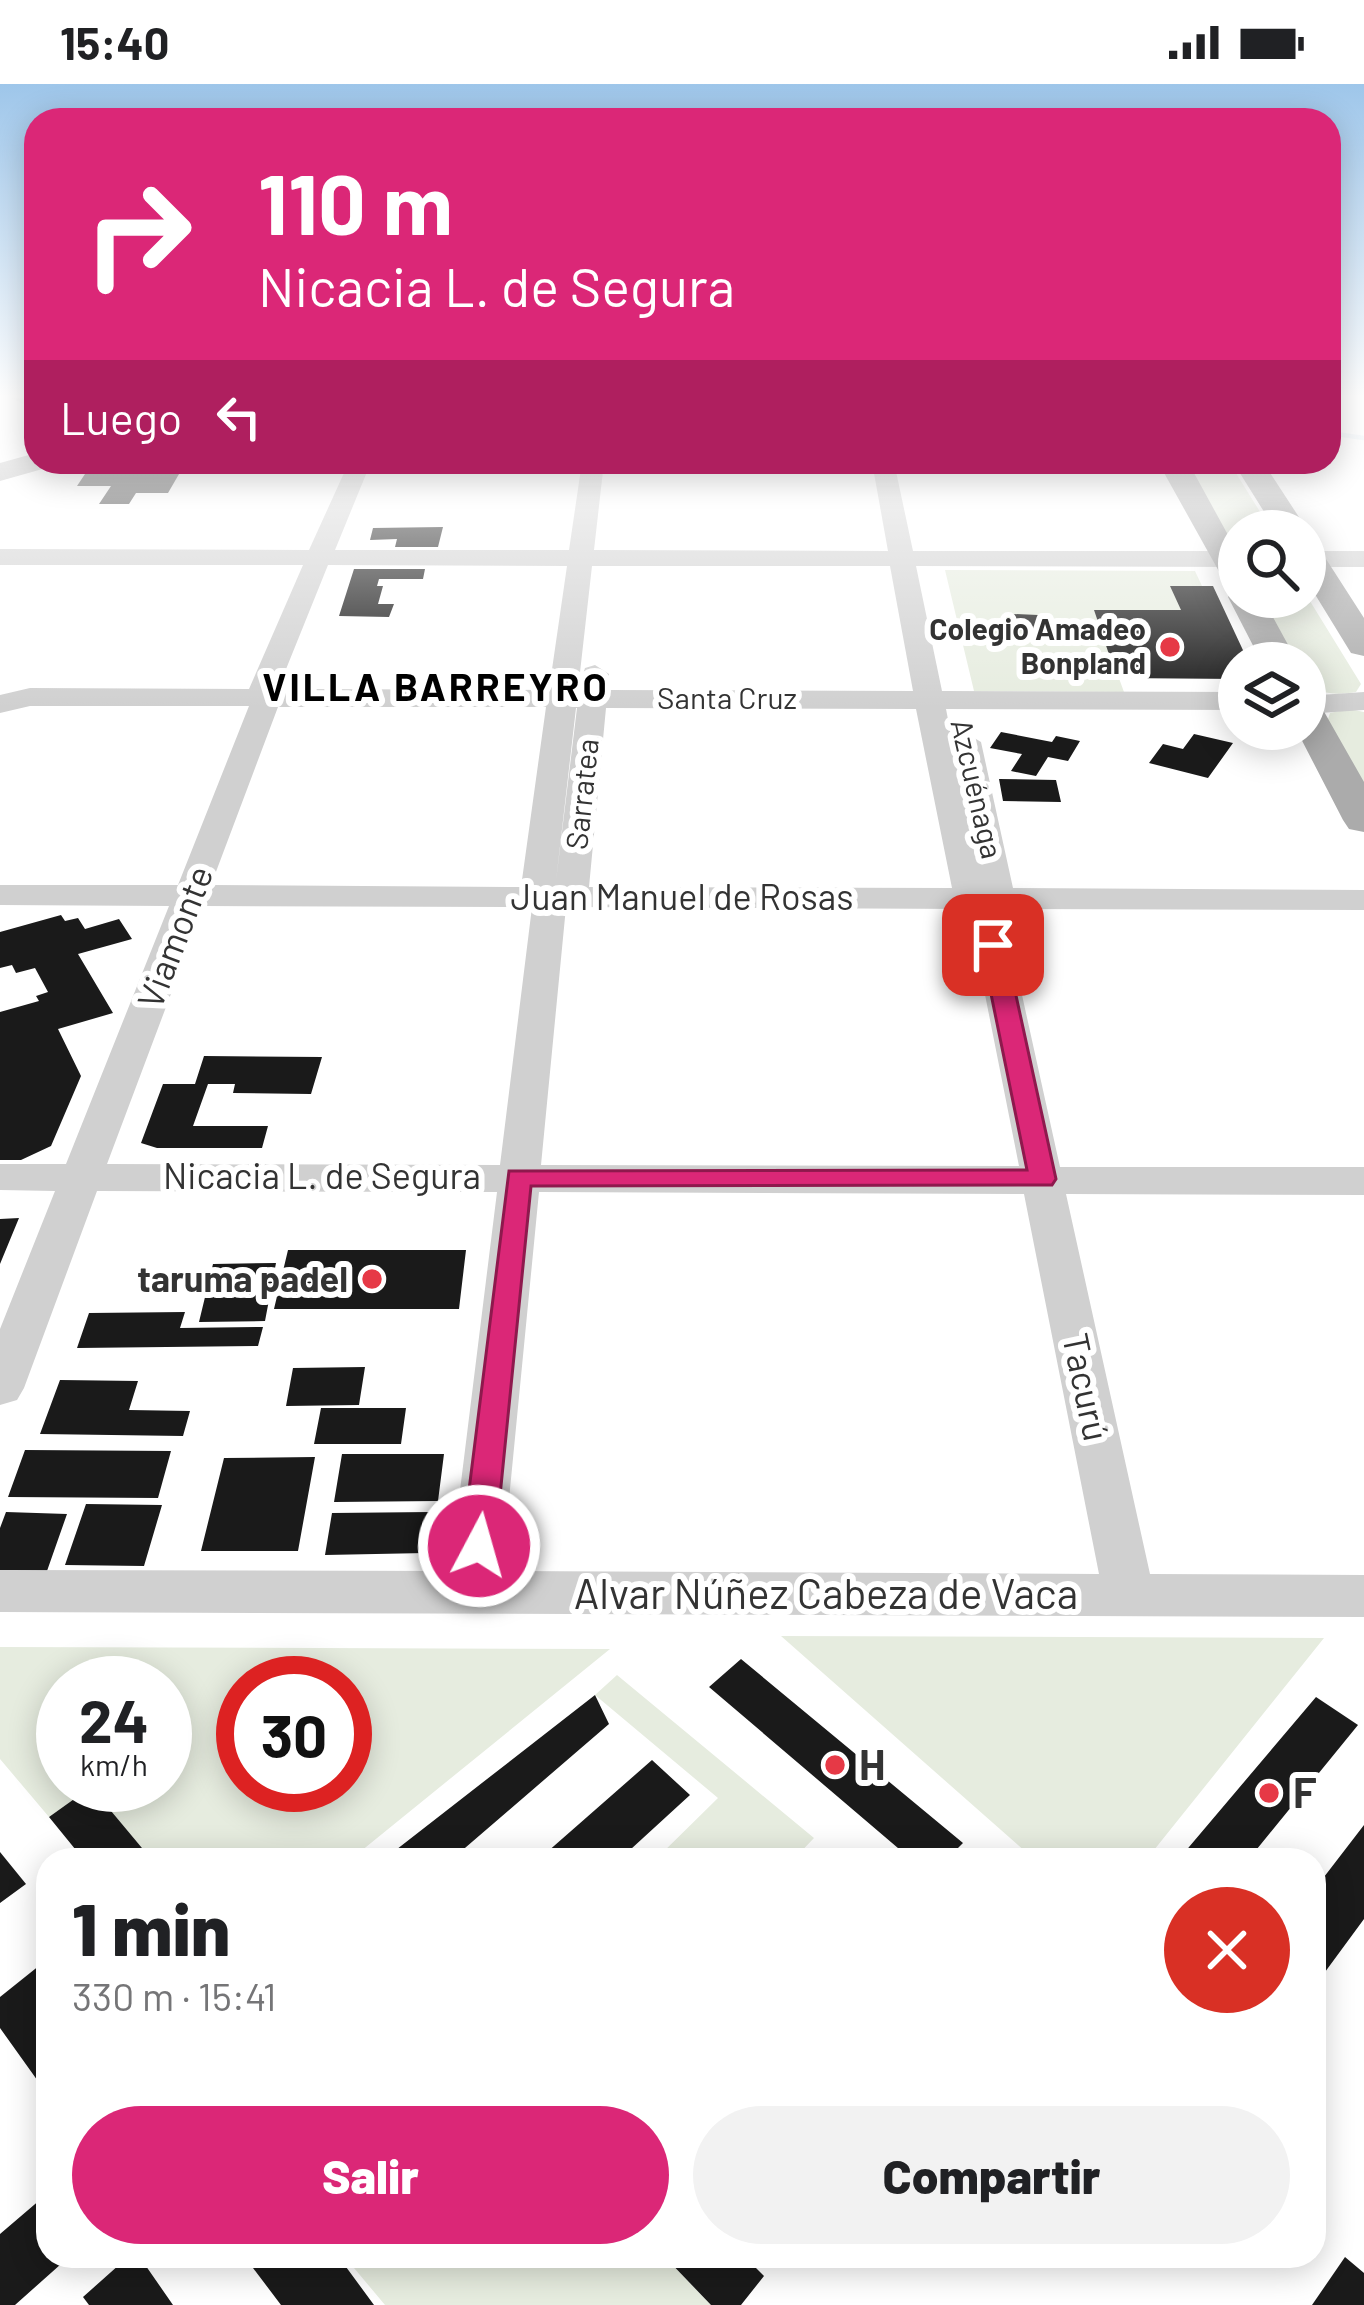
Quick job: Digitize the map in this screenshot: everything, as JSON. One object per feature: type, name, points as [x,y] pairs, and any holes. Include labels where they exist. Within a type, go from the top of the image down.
[{"type":"main road","points":[[1195,501],[1218,540]]},
{"type":"main road","points":[[1326,585],[1364,644]]},
{"type":"main road","points":[[1326,747],[1364,820]]},
{"type":"street","name":"Viamonte","points":[[0,1388],[265,705],[289,686],[332,573],[322,558],[345,501]]},
{"type":"street","name":"Sarratea","points":[[593,501],[594,558]]},
{"type":"street","name":"Sarratea","points":[[474,1593],[550,897],[573,886],[577,706],[594,558],[608,501]]},
{"type":"street","name":"Azcuénaga","points":[[895,501],[913,559],[944,707],[965,882],[983,898],[1043,1179]]},
{"type":"street","name":"Azcuénaga","points":[[906,501],[913,559]]},
{"type":"street","points":[[1326,554],[1364,560]]},
{"type":"street","points":[[0,557],[913,559],[1218,568]]},
{"type":"street","name":"Santa Cruz","points":[[944,707],[1218,700]]},
{"type":"street","points":[[1326,705],[1364,701]]},
{"type":"street","name":"Santa Cruz","points":[[0,705],[944,707],[1218,714]]},
{"type":"street","name":"Juan Manuel de Rosas","points":[[0,895],[1364,900]]},
{"type":"street","name":"Nicacia L. de Segura","points":[[0,1177],[1364,1181]]},
{"type":"street","name":"Tacurú","points":[[1043,1179],[1130,1595]]},
{"type":"street","name":"Alvar Núñez Cabeza de Vaca","points":[[0,1592],[1364,1596]]},
{"type":"shaded area","points":[[1207,501],[1253,501],[1259,510],[1218,510],[1218,520]]},
{"type":"shaded area","points":[[945,570],[1195,571],[1202,586],[1171,586],[1181,610],[1094,610],[1124,692],[974,691]]},
{"type":"shaded area","points":[[1268,618],[1320,618],[1361,684],[1356,692],[1326,692],[1326,642],[1282,642]]},
{"type":"shaded area","points":[[1364,712],[1364,787],[1327,722],[1330,713]]},
{"type":"shaded area","points":[[781,1636],[1324,1638],[1156,1848],[1021,1848]]},
{"type":"shaded area","points":[[0,1647],[610,1649],[365,1848],[142,1848],[111,1812],[192,1812],[192,1656],[36,1656],[36,1802],[0,1759]]},
{"type":"shaded area","points":[[617,1675],[814,1838],[804,1848],[667,1848],[718,1798],[595,1695]]},
{"type":"shaded area","points":[[354,2268],[676,2268],[711,2305],[385,2305]]},
{"type":"building","points":[[101,501],[131,501],[129,504],[99,504]]},
{"type":"building","points":[[443,527],[438,547],[395,547],[397,539],[370,540],[373,528]]},
{"type":"building","points":[[354,569],[425,569],[423,579],[379,579],[377,586],[383,586],[378,604],[394,604],[389,617],[339,616]]},
{"type":"building","points":[[1170,586],[1213,586],[1218,618],[1228,618],[1239,642],[1218,642],[1218,679],[1117,678],[1094,610],[1181,610]]},
{"type":"building","points":[[1013,614],[1038,615],[1040,631],[1015,630]]},
{"type":"building","points":[[1001,732],[1052,742],[1056,736],[1080,741],[1068,761],[1048,757],[1036,776],[1011,771],[1022,754],[990,748]]},
{"type":"building","points":[[1194,734],[1218,740],[1218,750],[1228,750],[1208,778],[1149,763],[1163,744],[1183,749]]},
{"type":"building","points":[[999,779],[1056,780],[1061,802],[1003,801]]},
{"type":"building","points":[[61,915],[65,921],[78,918],[85,929],[119,919],[132,939],[78,954],[113,1013],[58,1029],[81,1076],[51,1146],[21,1160],[0,1160],[0,1012],[39,1001],[36,996],[48,992],[35,968],[16,973],[12,965],[0,968],[0,932]]},
{"type":"building","points":[[204,1056],[322,1057],[311,1094],[233,1093],[235,1084],[208,1084],[193,1126],[268,1126],[262,1148],[157,1148],[141,1143],[163,1084],[195,1084]]},
{"type":"building","points":[[19,1218],[0,1264],[0,1219]]},
{"type":"building","name":"taruma padel","points":[[288,1250],[466,1250],[459,1309],[274,1309]]},
{"type":"building","points":[[276,1263],[265,1321],[199,1322],[213,1264]]},
{"type":"building","points":[[185,1312],[180,1328],[263,1327],[258,1346],[77,1348],[89,1313]]},
{"type":"building","points":[[365,1367],[359,1405],[286,1406],[293,1368]]},
{"type":"building","points":[[60,1380],[138,1381],[129,1410],[190,1411],[183,1436],[40,1434]]},
{"type":"building","points":[[321,1408],[406,1408],[401,1444],[314,1444]]},
{"type":"building","points":[[25,1450],[171,1451],[158,1498],[8,1497]]},
{"type":"building","points":[[342,1454],[444,1454],[438,1501],[334,1502]]},
{"type":"building","points":[[315,1457],[298,1551],[201,1551],[224,1458]]},
{"type":"building","points":[[86,1504],[162,1505],[144,1566],[65,1565]]},
{"type":"building","points":[[6,1512],[67,1514],[47,1571],[0,1570],[0,1528]]},
{"type":"building","points":[[431,1512],[426,1553],[325,1555],[332,1513]]},
{"type":"building","name":"H","points":[[741,1659],[963,1843],[958,1848],[898,1848],[709,1687]]},
{"type":"building","points":[[595,1695],[609,1724],[465,1848],[398,1848]]},
{"type":"building","name":"F","points":[[1316,1697],[1358,1725],[1258,1848],[1188,1848]]},
{"type":"building","points":[[652,1760],[690,1795],[632,1848],[552,1848]]},
{"type":"building","points":[[56,1812],[112,1812],[142,1848],[74,1848],[49,1817]]},
{"type":"building","points":[[1364,1825],[1364,1919],[1326,1971],[1326,1874]]},
{"type":"building","points":[[0,1852],[26,1884],[0,1903]]},
{"type":"building","points":[[36,1968],[36,2078],[0,2028],[0,1997]]},
{"type":"building","points":[[36,2203],[36,2268],[57,2268],[15,2305],[0,2305],[0,2234]]},
{"type":"building","points":[[1345,2257],[1364,2273],[1364,2305],[1312,2305]]},
{"type":"building","points":[[116,2268],[147,2268],[173,2305],[89,2305],[83,2297]]},
{"type":"building","points":[[253,2268],[347,2268],[374,2305],[281,2305]]},
{"type":"building","points":[[676,2268],[756,2268],[764,2276],[741,2305],[711,2305]]},
{"type":"place","name":"Colegio Amadeo Bonpland","points":[[1170,647]]},
{"type":"place","name":"taruma padel","points":[[372,1279]]},
{"type":"place","name":"H","points":[[835,1765]]},
{"type":"place","name":"F","points":[[1269,1793]]},
{"type":"district","name":"VILLA BARREYRO","points":[[436,687]]},
{"type":"route","points":[[479,1546],[518,1177],[1043,1179],[993,945]]}]
